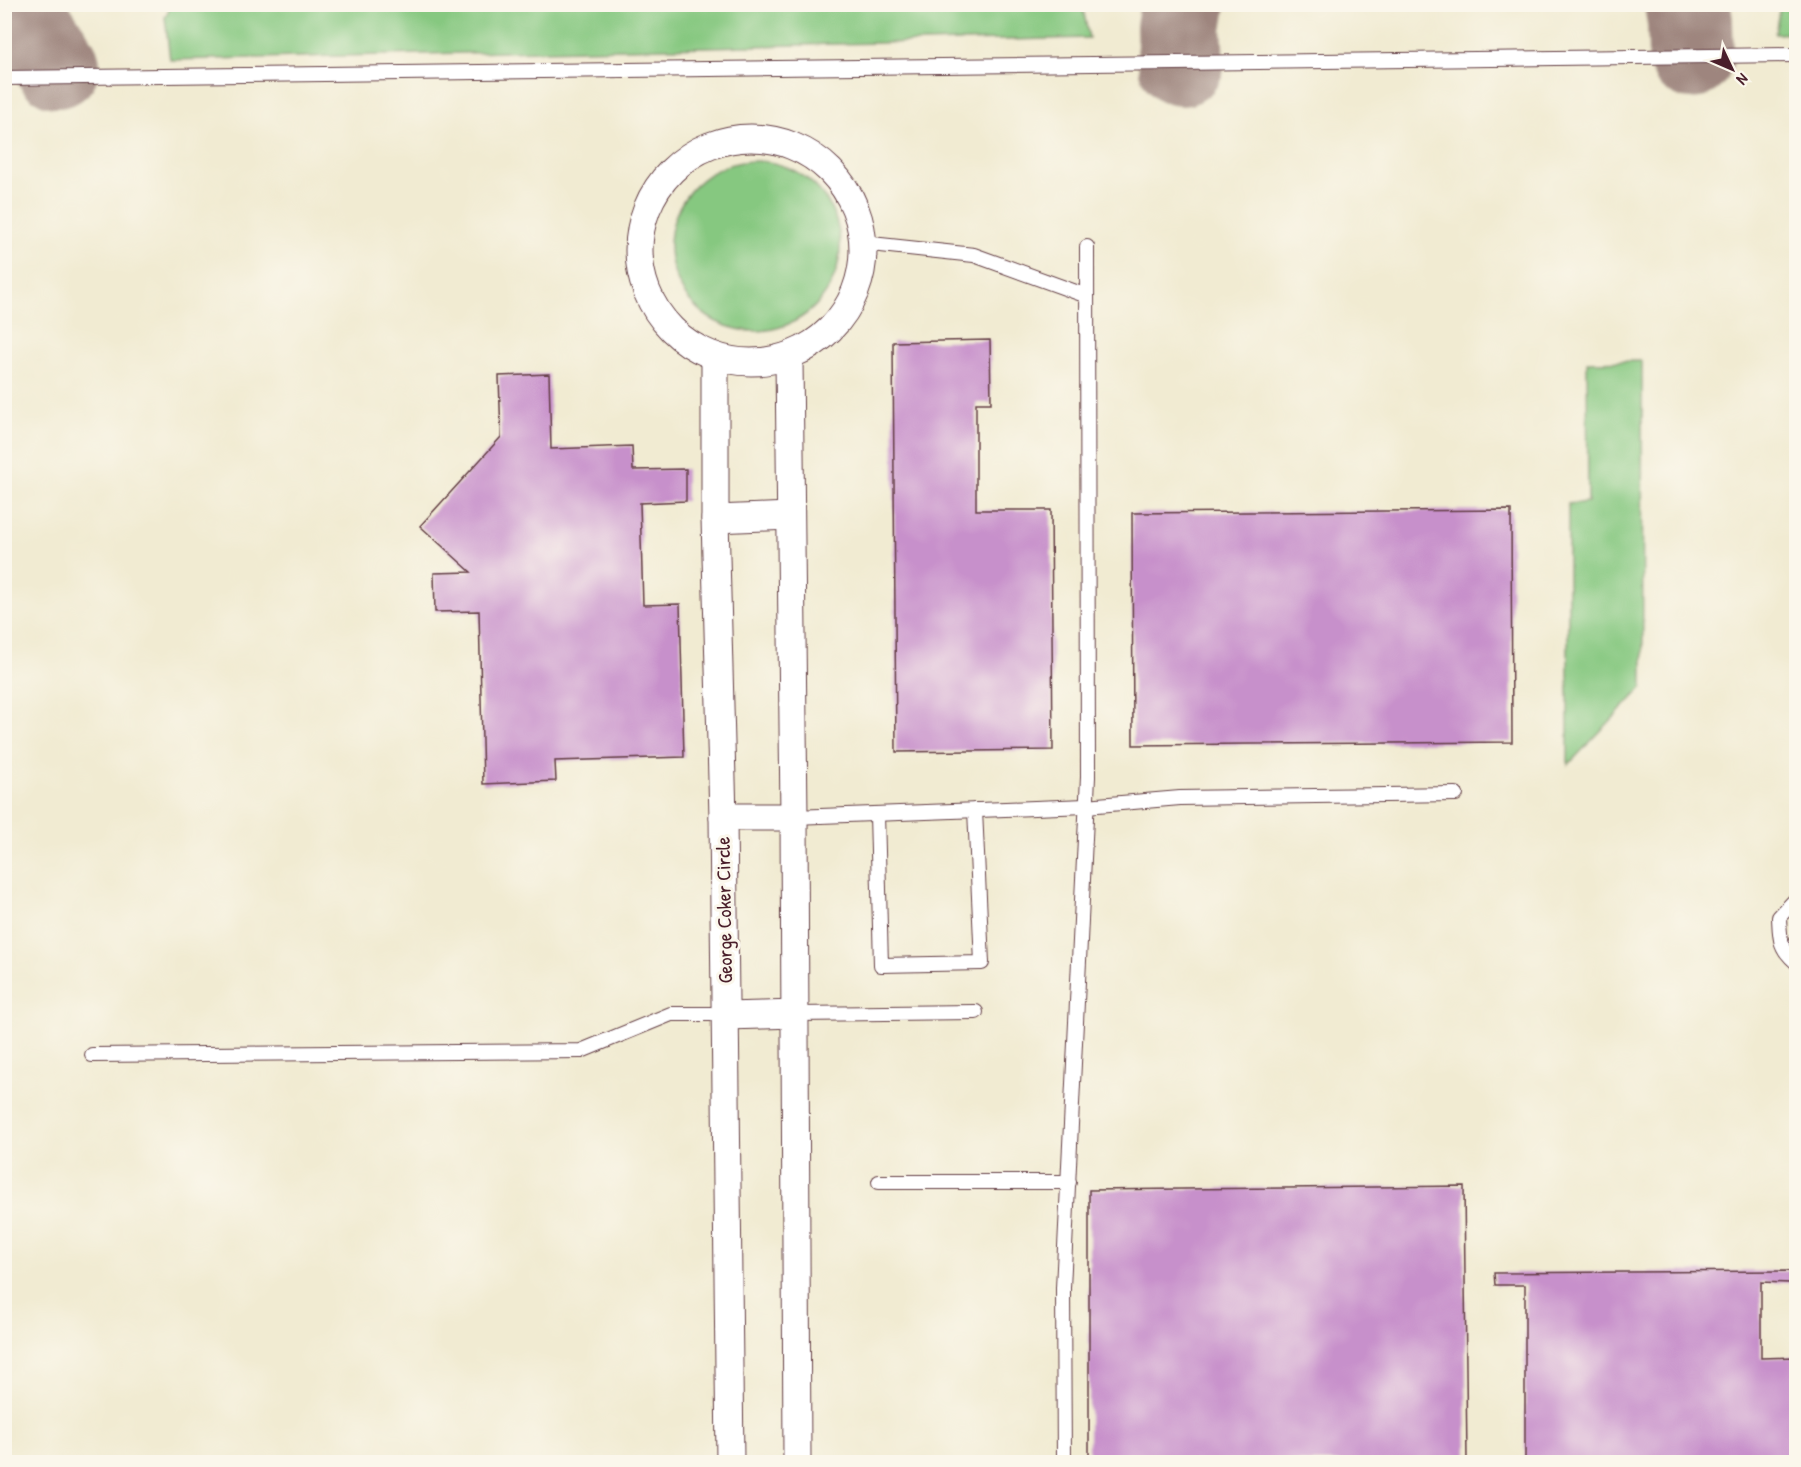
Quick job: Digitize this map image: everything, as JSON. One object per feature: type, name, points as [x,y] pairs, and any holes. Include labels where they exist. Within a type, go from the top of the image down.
[{"type":"street","points":[[761,138],[795,147],[823,163],[849,193],[861,226],[862,243],[863,264],[854,297],[840,320],[816,343],[789,359],[715,358],[682,341],[657,314],[640,272],[638,240],[649,202],[674,168],[697,151],[729,140],[761,138]]},
{"type":"street","name":"George Coker Circle","points":[[715,358],[716,519],[723,817],[718,1015],[730,1462]]},
{"type":"street","points":[[789,359],[797,1462]]},
{"type":"street","points":[[716,519],[790,516]]},
{"type":"street","points":[[723,817],[794,817]]},
{"type":"street","points":[[718,1015],[795,1014]]},
{"type":"lane","points":[[4,78],[1797,55]]},
{"type":"lane","points":[[862,243],[974,255],[1087,296]]},
{"type":"lane","points":[[1064,1462],[1063,1288],[1088,777],[1087,247]]},
{"type":"lane","points":[[794,817],[1086,806],[1180,798],[1456,794]]},
{"type":"lane","points":[[877,814],[881,964],[982,963],[975,810]]},
{"type":"lane","points":[[1797,899],[1779,917],[1780,941],[1787,954],[1797,962]]},
{"type":"lane","points":[[795,1014],[976,1012]]},
{"type":"lane","points":[[92,1055],[581,1051],[671,1014],[718,1015]]},
{"type":"lane","points":[[879,1182],[1069,1182]]},
{"type":"green space","points":[[172,4],[1082,4],[1089,38],[170,60],[165,17]]},
{"type":"green space","points":[[1780,5],[1796,5],[1796,33],[1775,34]]},
{"type":"green space","points":[[755,161],[787,168],[815,186],[833,214],[840,246],[833,278],[815,306],[787,324],[755,331],[723,324],[695,306],[677,278],[670,246],[677,214],[695,186],[723,168]]},
{"type":"green space","points":[[1642,361],[1643,687],[1568,765],[1568,504],[1588,502],[1587,362]]},
{"type":"building","points":[[990,340],[991,403],[976,403],[976,510],[1051,510],[1053,750],[896,752],[893,342]]},
{"type":"building","points":[[549,374],[551,449],[632,446],[633,470],[686,469],[686,501],[640,503],[643,605],[680,604],[684,757],[555,761],[556,781],[483,784],[479,611],[435,612],[434,573],[471,572],[420,526],[501,437],[499,376]]},
{"type":"building","points":[[1511,510],[1512,742],[1133,745],[1132,513]]},
{"type":"building","points":[[1464,1186],[1467,1462],[1089,1462],[1089,1190]]},
{"type":"building","points":[[1790,1271],[1790,1283],[1761,1282],[1761,1358],[1796,1357],[1796,1462],[1525,1462],[1525,1285],[1495,1285],[1494,1273]]},
{"type":"taxiway","points":[[17,4],[57,65]]},
{"type":"taxiway","points":[[1181,63],[1179,28],[1183,4]]},
{"type":"taxiway","points":[[1687,4],[1691,56]]}]
